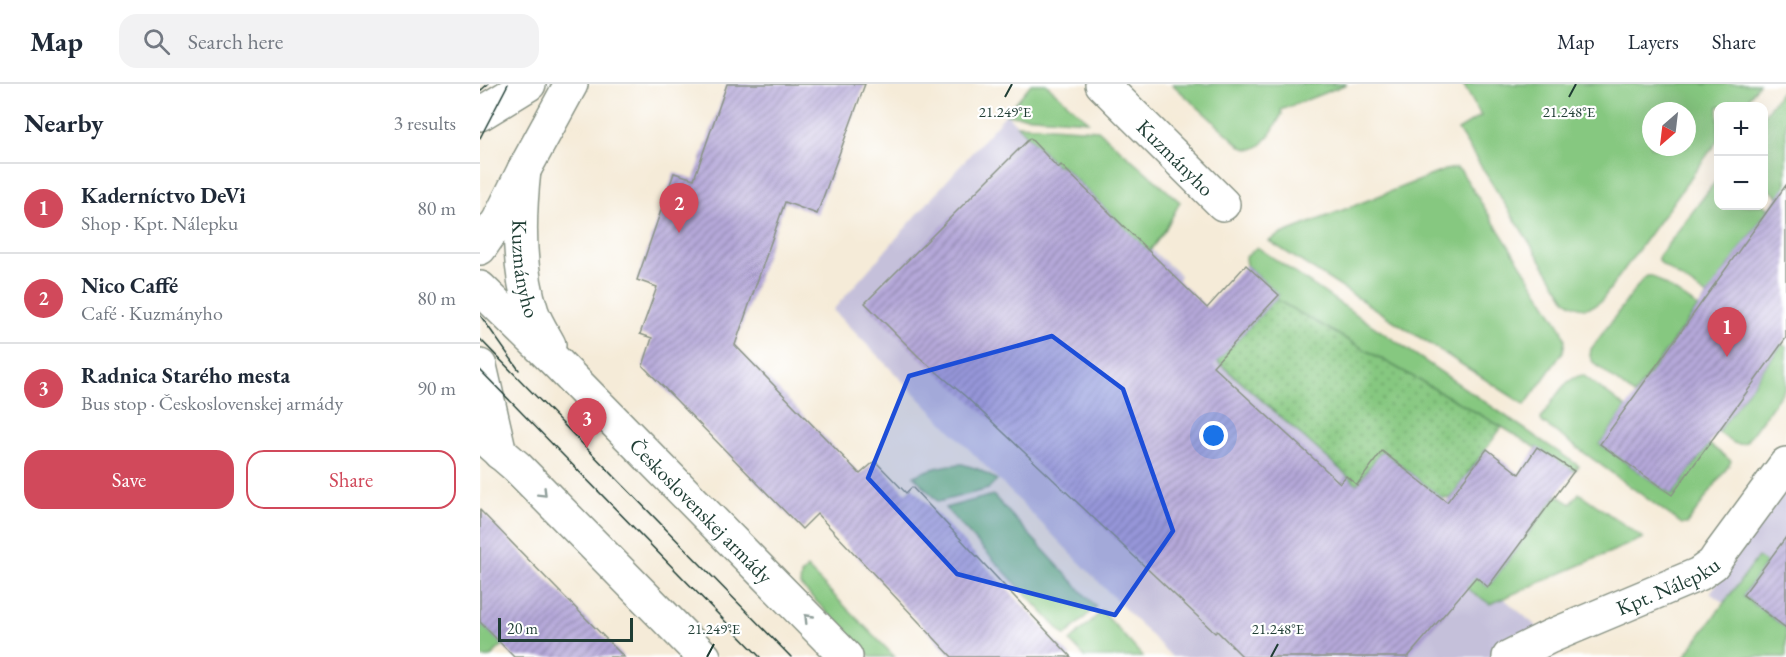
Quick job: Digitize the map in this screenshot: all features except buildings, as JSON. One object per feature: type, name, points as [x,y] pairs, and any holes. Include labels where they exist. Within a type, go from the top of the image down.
[{"type":"street","points":[[480,114],[529,84]]},
{"type":"street","name":"Kuzmányho","points":[[480,248],[499,220],[571,84]]},
{"type":"street","name":"Kuzmányho","points":[[1102,84],[1223,204]]},
{"type":"street","name":"Kuzmányho","points":[[524,170],[520,233],[527,287],[532,312],[557,363]]},
{"type":"street","name":"Československej armády","points":[[480,288],[557,363],[846,657]]},
{"type":"street","points":[[480,366],[487,445],[517,467],[704,657]]},
{"type":"street","name":"Kpt. Nálepku","points":[[1509,657],[1549,637],[1699,574],[1713,564],[1786,464]]},
{"type":"highlighted area","points":[[1052,336],[1123,389],[1173,531],[1115,615],[957,574],[868,478],[909,376]]},
{"type":"shaded area","points":[[1006,114],[1056,165],[1180,275],[1167,314],[1357,484],[1415,529],[1490,604],[1502,597],[1549,637],[1509,657],[1172,657],[833,310]]},
{"type":"shaded area","points":[[1786,490],[1786,648],[1710,593]]},
{"type":"green space","points":[[1031,84],[1046,84],[1088,121],[1007,115]]},
{"type":"green space","points":[[1172,84],[1347,84],[1281,110],[1282,114],[1266,140],[1261,145],[1249,149],[1242,147]]},
{"type":"green space","points":[[1463,84],[1759,84],[1746,102],[1714,102],[1714,146],[1602,300],[1598,304],[1584,308],[1575,306],[1566,300],[1458,130],[1481,116]]},
{"type":"green space","points":[[1786,84],[1786,187],[1779,197],[1768,188],[1768,109]]},
{"type":"green space","points":[[1017,125],[1098,130],[1180,202],[1165,230],[1149,252],[1061,165],[1056,165]]},
{"type":"green space","points":[[1456,168],[1461,171],[1562,329],[1565,340],[1563,352],[1525,405],[1269,241],[1279,235],[1445,170]]},
{"type":"green space","points":[[1714,183],[1714,210],[1769,209],[1707,296],[1663,265],[1659,261],[1659,256]]},
{"type":"green space","points":[[1257,247],[1579,466],[1574,471],[1502,427],[1275,299],[1279,295],[1246,265],[1245,258]]},
{"type":"green space","points":[[1647,276],[1652,276],[1698,307],[1634,395],[1593,362],[1590,356],[1591,349]]},
{"type":"green space","points":[[1275,299],[1502,427],[1450,498],[1442,498],[1382,451],[1357,484],[1217,361]]},
{"type":"green space","points":[[1782,344],[1786,347],[1786,387],[1746,442],[1739,444],[1732,442],[1718,432]]},
{"type":"green space","points":[[1583,375],[1626,408],[1600,444],[1672,495],[1709,444],[1731,461],[1687,524],[1682,524],[1542,422],[1541,419],[1564,386]]},
{"type":"green space","points":[[962,464],[978,469],[997,480],[988,489],[938,502],[914,476],[937,467]]},
{"type":"green space","points":[[1579,493],[1643,538],[1490,604],[1465,587],[1415,529],[1488,587],[1557,495],[1571,504]]},
{"type":"green space","points":[[993,495],[1096,607],[1065,636],[945,508]]},
{"type":"green space","points":[[1758,557],[1766,563],[1743,596],[1786,628],[1786,657],[1684,657]]},
{"type":"green space","points":[[807,568],[895,657],[871,657],[800,585],[801,575]]},
{"type":"green space","points":[[1102,611],[1143,657],[1085,657],[1070,641]]},
{"type":"green space","points":[[480,622],[503,645],[490,657],[480,657]]},
{"type":"tram line","points":[[480,91],[488,84]]},
{"type":"tram line","points":[[480,138],[508,84]]},
{"type":"tram line","points":[[480,315],[519,370]]},
{"type":"tram line","points":[[480,339],[791,657]]},
{"type":"tram line","points":[[480,370],[760,657]]},
{"type":"place","name":"Nico Caffé","points":[[679,233]]},
{"type":"place","name":"Kaderníctvo DeVi","points":[[1727,357]]},
{"type":"place","name":"Radnica Starého mesta","points":[[587,448]]}]
